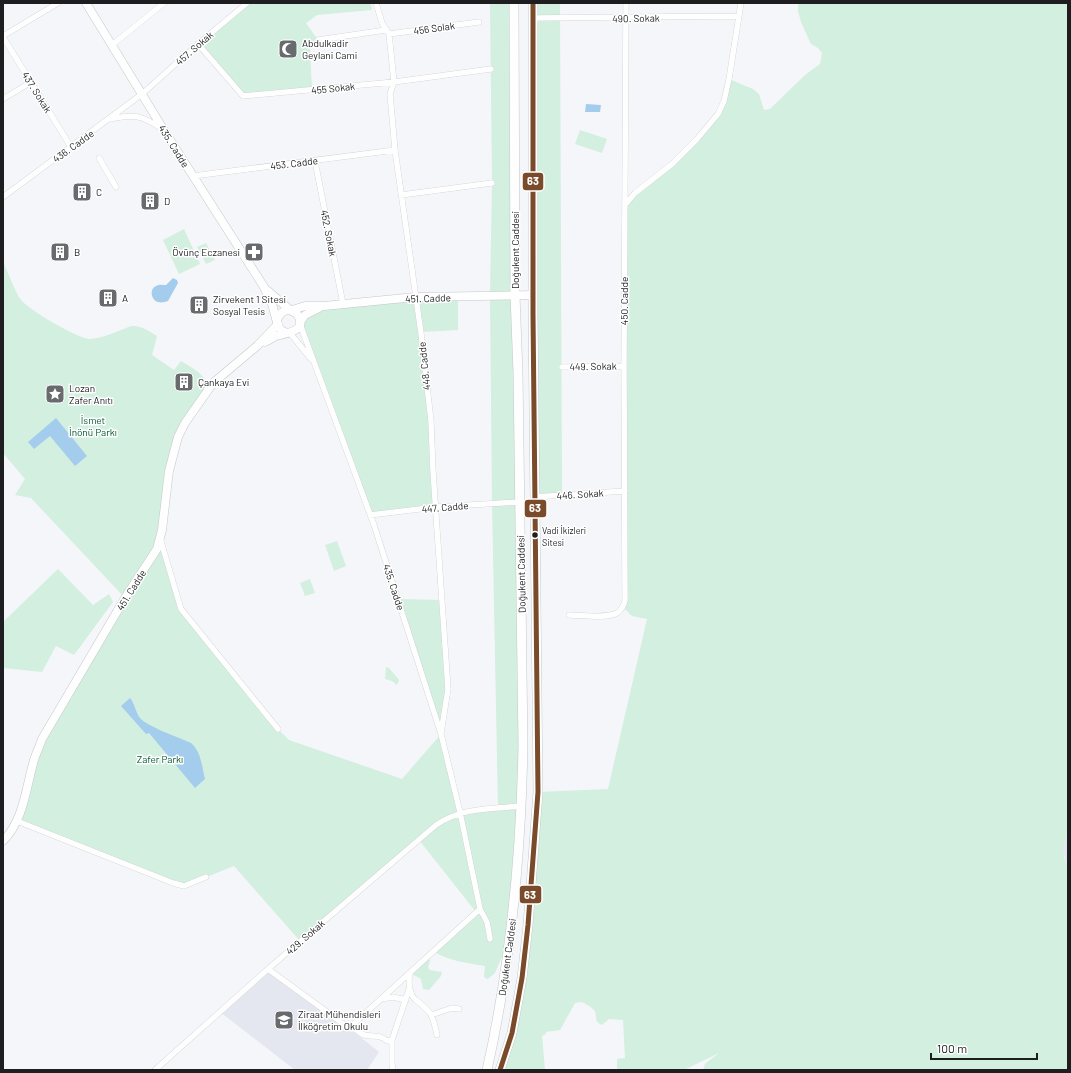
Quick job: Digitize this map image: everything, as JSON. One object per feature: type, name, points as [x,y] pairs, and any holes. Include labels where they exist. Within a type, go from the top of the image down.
[{"type":"main road","name":"Doğukent Caddesi","points":[[487,1070],[496,1030],[506,972],[512,925],[522,806],[523,745],[520,502],[515,295],[514,3]]},
{"type":"main road","name":"Doğukent Caddesi","points":[[500,1070],[512,1034],[522,978],[538,792],[538,638],[534,497],[533,3]]},
{"type":"street","points":[[3,36],[58,3]]},
{"type":"street","name":"435. Cadde","points":[[86,3],[165,132],[264,287]]},
{"type":"street","points":[[112,44],[164,3]]},
{"type":"street","name":"457. Sokak","points":[[142,94],[247,3]]},
{"type":"street","name":"448. Cadde","points":[[376,3],[387,32],[394,82],[390,94],[395,150],[431,421],[448,689],[441,734]]},
{"type":"street","name":"450. Cadde","points":[[569,615],[609,615],[617,613],[623,607],[626,600],[624,366],[626,3]]},
{"type":"street","points":[[625,205],[635,193],[672,164],[697,139],[718,114],[724,101],[730,78],[741,3]]},
{"type":"street","name":"490. Sokak","points":[[533,18],[739,16]]},
{"type":"street","name":"456 Solak","points":[[318,40],[479,22]]},
{"type":"street","name":"437. Sokak","points":[[3,36],[72,147]]},
{"type":"street","name":"455 Sokak","points":[[198,44],[243,96],[394,82],[491,68]]},
{"type":"street","points":[[3,99],[31,82]]},
{"type":"street","name":"436. Cadde","points":[[3,197],[142,94]]},
{"type":"street","points":[[108,120],[128,116],[141,117],[153,123],[165,132]]},
{"type":"street","name":"453. Cadde","points":[[193,176],[395,150]]},
{"type":"street","points":[[98,158],[116,187]]},
{"type":"street","name":"452. Sokak","points":[[315,161],[343,304]]},
{"type":"street","points":[[401,195],[492,183]]},
{"type":"street","points":[[264,287],[299,316],[300,323]]},
{"type":"street","points":[[264,287],[272,304],[277,323],[282,331],[289,333],[316,365]]},
{"type":"street","name":"451. Cadde","points":[[291,310],[305,306],[324,306],[415,297],[533,295]]},
{"type":"street","points":[[257,346],[274,337],[296,330],[310,312],[324,306]]},
{"type":"street","points":[[257,346],[277,323],[280,314],[284,311],[291,310]]},
{"type":"street","name":"435. Cadde","points":[[300,323],[370,515],[441,734],[460,812],[480,909],[487,922],[490,940]]},
{"type":"street","name":"451. Cadde","points":[[3,841],[17,821],[34,759],[42,739],[125,598],[157,549],[162,530],[169,471],[178,437],[213,383],[257,346]]},
{"type":"street","name":"449. Sokak","points":[[562,367],[624,366]]},
{"type":"street","name":"446. Sokak","points":[[534,497],[625,491]]},
{"type":"street","name":"447. Cadde","points":[[370,515],[436,507],[520,502]]},
{"type":"street","points":[[160,538],[181,609],[278,729]]},
{"type":"street","name":"429. Sokak","points":[[155,1070],[268,969],[432,828],[445,819],[460,812],[478,809],[522,806]]},
{"type":"street","points":[[17,821],[173,883],[184,886],[206,877]]},
{"type":"street","points":[[268,969],[349,1028],[480,909]]},
{"type":"street","points":[[394,1070],[392,1064],[392,1040],[410,986],[410,973]]},
{"type":"street","points":[[410,986],[414,999],[431,1015],[437,1035]]},
{"type":"street","points":[[381,999],[393,997],[406,1000]]},
{"type":"street","points":[[431,1015],[452,1008],[459,1009]]},
{"type":"street","points":[[354,1024],[359,1033],[366,1036],[382,1037],[387,1042],[392,1040]]},
{"type":"shaded area","points":[[1068,830],[1068,867],[1063,850]]},
{"type":"shaded area","name":"Ziraat Mühendisleri İlköğretim Okulu","points":[[268,969],[349,1028],[379,1052],[367,1070],[295,1070],[220,1012]]},
{"type":"green space","points":[[247,3],[371,3],[372,10],[317,15],[306,23],[318,40],[310,49],[312,90],[243,96],[198,44]]},
{"type":"green space","points":[[490,3],[514,3],[522,806],[504,952],[495,973],[488,979],[484,976],[485,966],[465,963],[433,951],[476,912],[419,840],[300,941],[234,866],[184,886],[17,821],[34,759],[125,598],[31,498],[15,495],[25,479],[3,453],[3,262],[21,300],[33,310],[54,323],[84,338],[90,339],[106,336],[131,326],[142,327],[157,336],[152,355],[174,370],[181,361],[197,371],[206,381],[208,386],[178,437],[160,538],[181,609],[278,729],[289,740],[402,779],[441,734],[460,812],[498,808],[492,503],[490,296],[492,183]]},
{"type":"green space","points":[[533,3],[560,3],[562,496],[534,497]]},
{"type":"green space","points":[[798,3],[1068,3],[1068,830],[1064,858],[1068,867],[1068,1070],[703,1070],[705,1064],[719,1053],[684,1070],[617,1070],[617,1059],[625,1058],[623,1020],[609,1019],[602,1025],[597,1022],[595,1011],[582,1002],[575,1003],[560,1030],[546,1032],[546,1034],[542,1036],[545,1070],[500,1070],[512,1033],[538,792],[608,789],[647,619],[632,616],[623,607],[625,205],[672,164],[718,114],[729,79],[753,89],[759,94],[764,110],[770,109],[805,75],[820,64],[822,53],[818,48],[811,44],[801,22],[798,11]]},
{"type":"green space","points":[[580,130],[607,139],[602,153],[575,144]]},
{"type":"green space","points":[[184,229],[200,264],[179,274],[163,240]]},
{"type":"green space","points":[[206,243],[215,260],[206,264],[197,247]]},
{"type":"green space","points":[[458,296],[458,330],[421,332],[436,507],[370,515],[316,365],[302,320],[316,309]]},
{"type":"green space","points":[[337,541],[346,566],[334,571],[325,545]]},
{"type":"green space","points":[[58,569],[93,605],[109,594],[113,602],[74,655],[56,646],[42,672],[3,668],[3,622]]},
{"type":"green space","points":[[310,579],[315,593],[305,596],[300,583]]},
{"type":"green space","points":[[397,599],[442,600],[448,689],[441,734]]},
{"type":"green space","points":[[386,667],[389,668],[399,680],[397,685],[392,681],[385,679]]},
{"type":"green space","points":[[429,957],[430,961],[428,968],[430,970],[442,972],[441,976],[429,990],[423,989],[421,979],[410,973]]},
{"type":"water","points":[[586,104],[601,105],[600,112],[585,112]]},
{"type":"water","points":[[173,278],[177,280],[178,283],[168,301],[156,301],[152,297],[152,289],[158,285],[166,285]]},
{"type":"water","points":[[56,418],[87,456],[75,466],[50,436],[34,449],[28,442]]},
{"type":"water","points":[[130,698],[138,715],[143,721],[191,743],[197,750],[205,779],[195,788],[149,733],[146,734],[121,706]]},
{"type":"transit line","name":"63","points":[[500,1070],[512,1033],[522,978],[528,925],[538,792],[533,314],[533,3]]},
{"type":"place","name":"Abdulkadir Geylani Cami","points":[[288,49]]},
{"type":"place","name":"C","points":[[82,192]]},
{"type":"place","name":"D","points":[[150,201]]},
{"type":"place","name":"B","points":[[60,252]]},
{"type":"place","name":"Övünç Eczanesi","points":[[254,252]]},
{"type":"place","name":"A","points":[[108,298]]},
{"type":"place","name":"Zirvekent 1 Sitesi Sosyal Tesis","points":[[199,305]]},
{"type":"place","name":"Çankaya Evi","points":[[184,382]]},
{"type":"place","name":"Lozan Zafer Anıtı","points":[[55,394]]},
{"type":"place","name":"Vadi İkizleri Sitesi","points":[[535,535]]},
{"type":"place","name":"Ziraat Mühendisleri İlköğretim Okulu","points":[[284,1020]]},
{"type":"park label","name":"İsmet İnönü Parkı","points":[[93,426]]},
{"type":"park label","name":"Zafer Parkı","points":[[160,759]]}]
